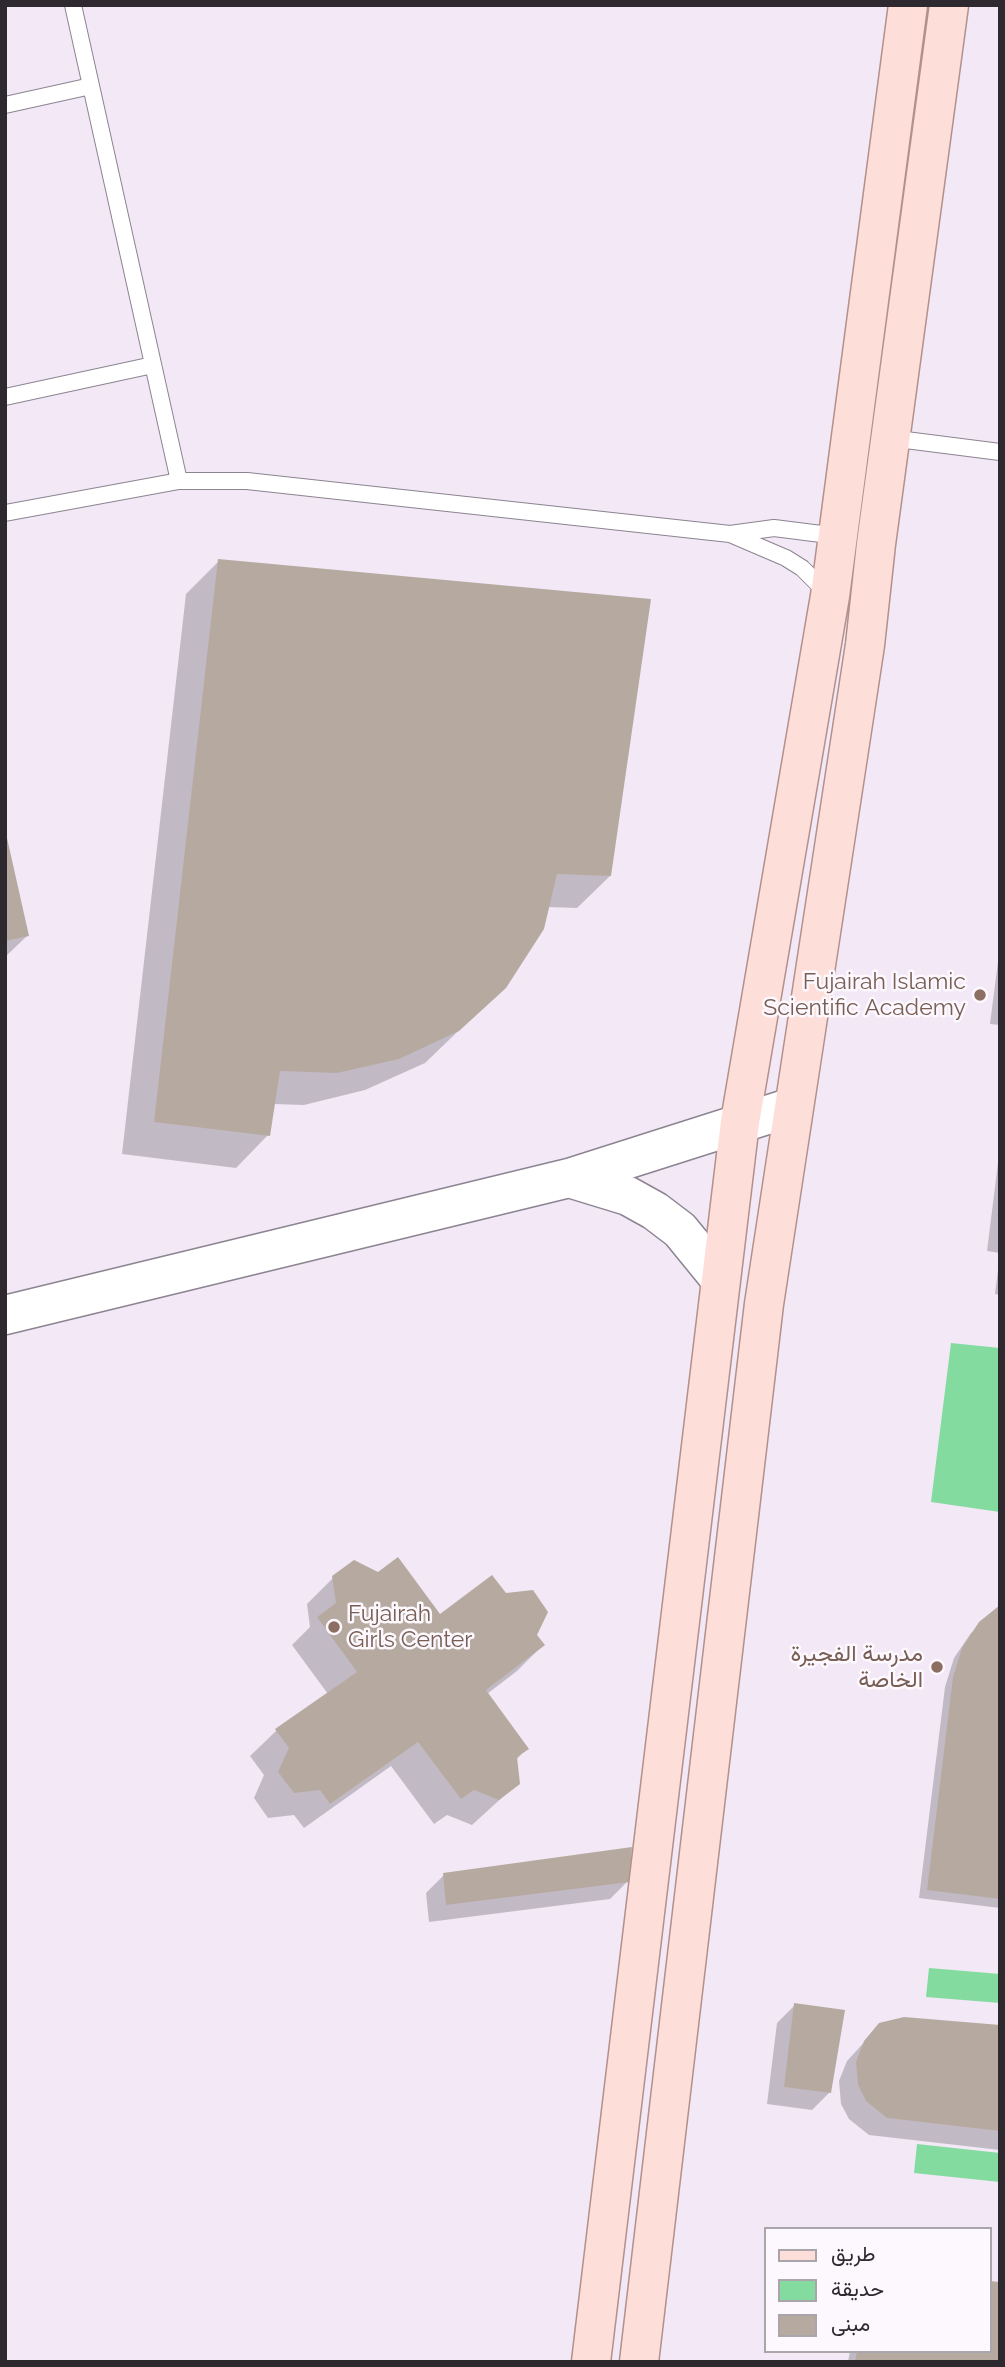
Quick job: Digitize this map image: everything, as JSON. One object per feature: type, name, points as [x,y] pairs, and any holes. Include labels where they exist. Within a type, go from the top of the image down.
[{"type":"main road","points":[[591,2362],[740,1122],[830,596],[908,5]]},
{"type":"main road","points":[[639,2362],[764,1304],[792,1107],[865,645],[876,544],[949,5]]},
{"type":"main road","points":[[837,536],[876,544]]},
{"type":"street","points":[[5,1315],[569,1178],[792,1107]]},
{"type":"street","points":[[569,1178],[599,1184],[656,1211],[694,1245],[720,1279]]},
{"type":"lane","points":[[73,5],[179,481]]},
{"type":"lane","points":[[5,105],[91,86]]},
{"type":"lane","points":[[5,397],[153,365]]},
{"type":"lane","points":[[890,438],[1000,452]]},
{"type":"lane","points":[[5,513],[179,481],[247,481],[730,534],[796,529],[837,536]]},
{"type":"lane","points":[[730,534],[786,558],[802,568],[830,596]]},
{"type":"green space","points":[[951,1343],[1000,1348],[1000,1512],[931,1502]]},
{"type":"green space","points":[[929,1968],[1000,1974],[1000,2003],[926,1997]]},
{"type":"green space","points":[[917,2144],[1000,2153],[1000,2182],[914,2173]]},
{"type":"building","points":[[218,559],[651,599],[611,876],[557,874],[544,929],[506,988],[459,1031],[399,1059],[337,1073],[280,1071],[270,1136],[154,1122]]},
{"type":"building","points":[[5,829],[29,936],[5,941]]},
{"type":"building","points":[[398,1557],[440,1614],[492,1575],[506,1593],[533,1590],[548,1612],[537,1635],[545,1645],[486,1690],[529,1749],[517,1757],[520,1784],[499,1800],[474,1790],[461,1799],[418,1742],[330,1804],[320,1790],[294,1793],[278,1772],[289,1748],[275,1729],[357,1672],[317,1617],[336,1603],[332,1576],[354,1560],[378,1572]]},
{"type":"building","points":[[1000,1605],[1000,1899],[927,1890],[953,1677],[962,1648],[979,1622]]},
{"type":"building","points":[[632,1847],[630,1882],[446,1905],[443,1873]]},
{"type":"building","points":[[794,2003],[845,2010],[831,2093],[784,2087]]},
{"type":"building","points":[[904,2017],[1000,2025],[1000,2131],[887,2118],[866,2101],[858,2085],[856,2062],[864,2041],[879,2023]]},
{"type":"building","points":[[991,2281],[1000,2282],[1000,2362],[855,2362],[857,2353],[991,2353]]},
{"type":"place","name":"Fujairah Islamic Scientific Academy","points":[[980,995]]},
{"type":"place","name":"Fujairah Girls Center","points":[[334,1627]]},
{"type":"place","name":"مدرسة الفجيرة الخاصة","points":[[937,1667]]}]
